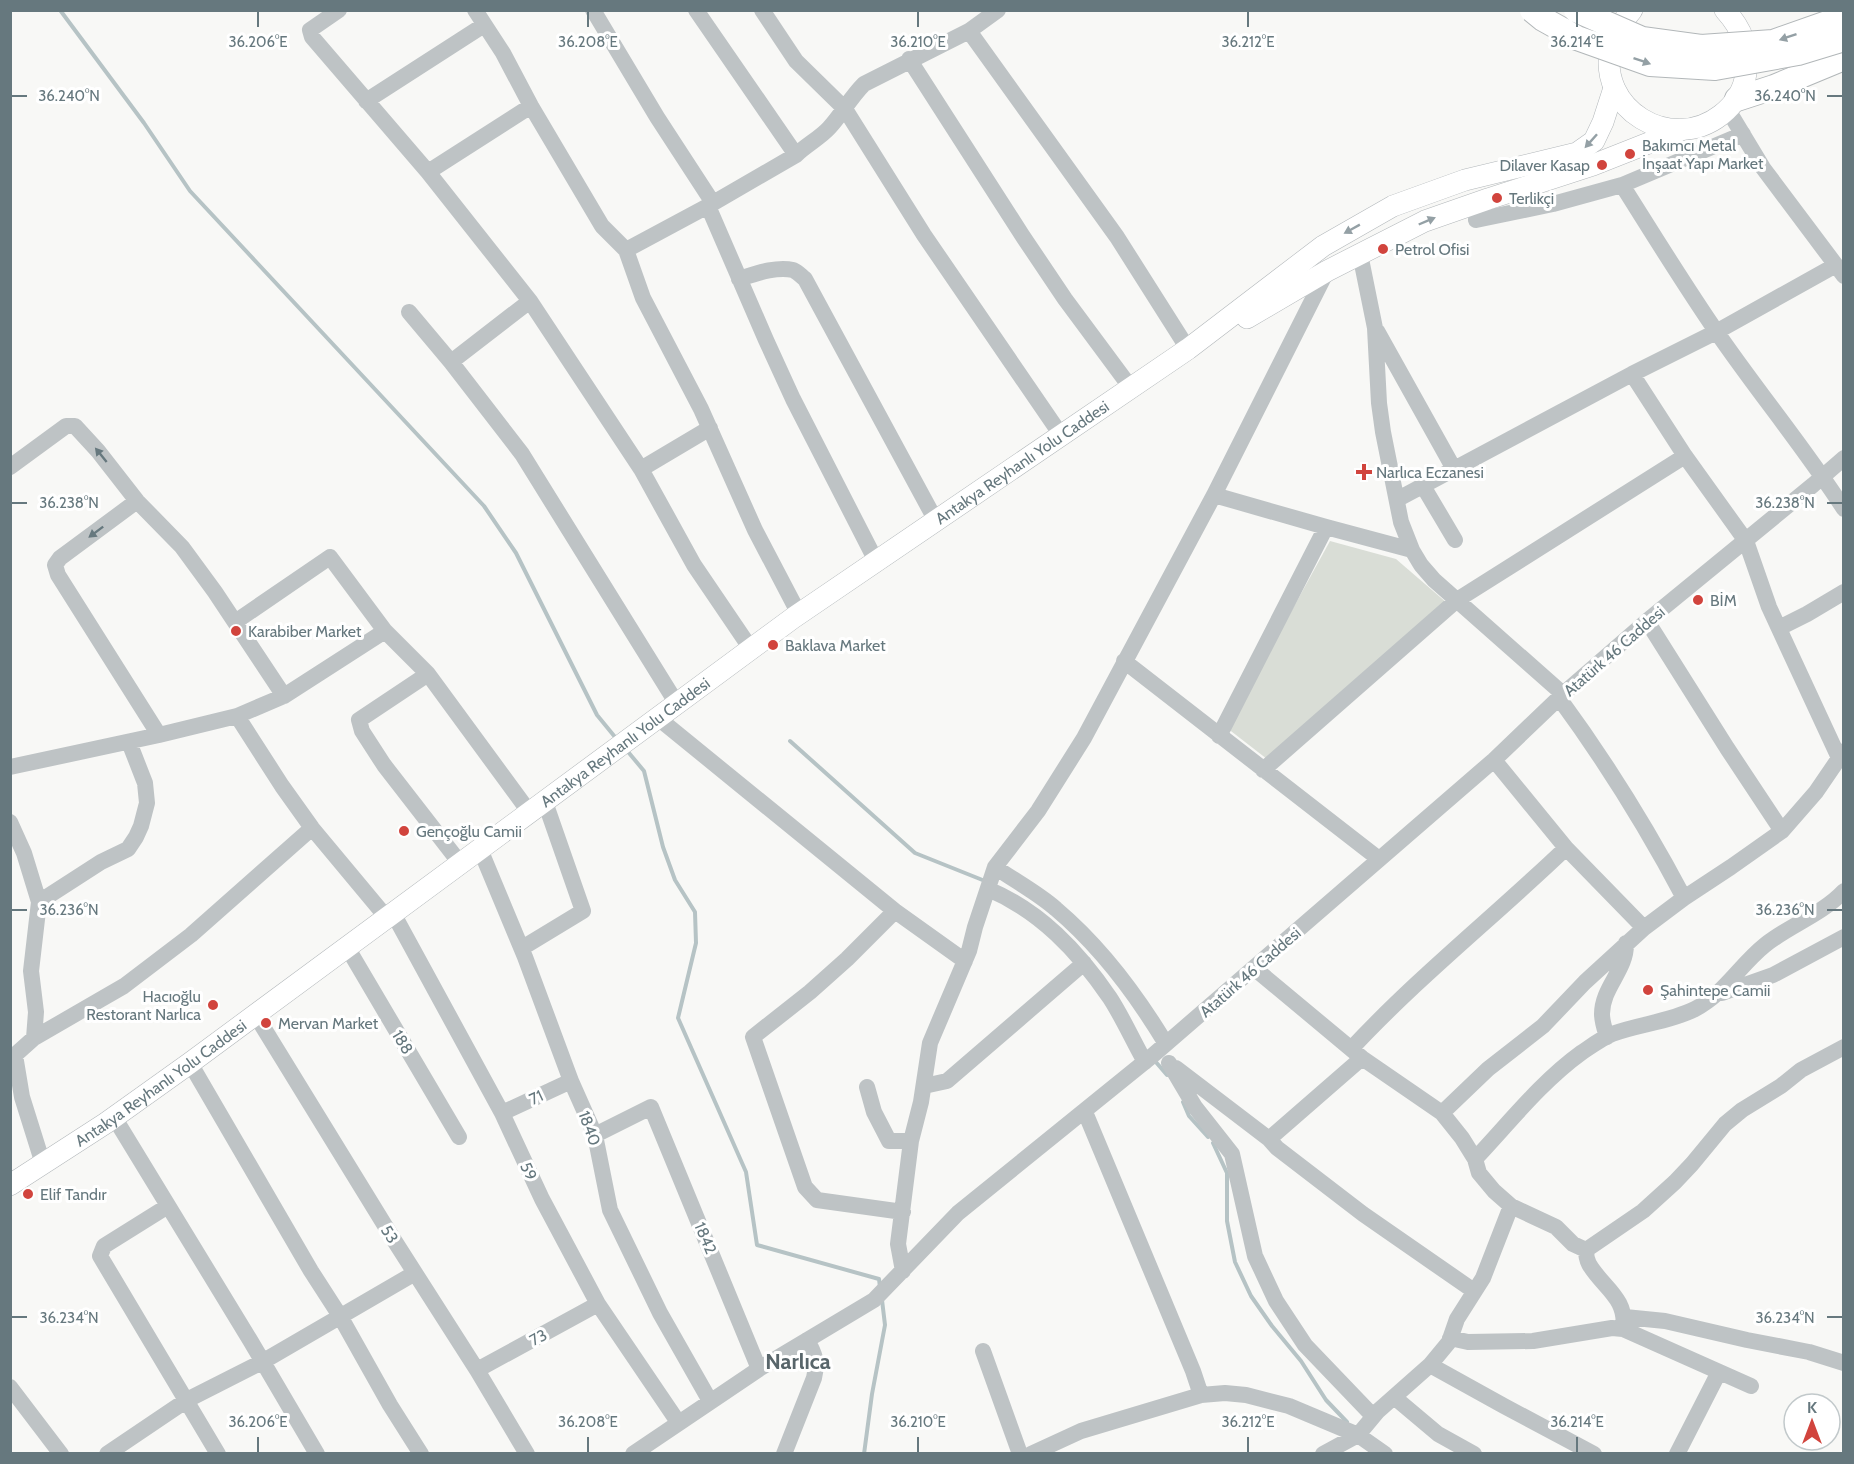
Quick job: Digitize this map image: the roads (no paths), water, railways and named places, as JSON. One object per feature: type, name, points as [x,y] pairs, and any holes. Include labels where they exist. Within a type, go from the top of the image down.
[{"type":"highway","points":[[1532,10],[1577,38],[1650,64],[1715,68],[1798,53],[1844,39]]},
{"type":"highway","points":[[1576,10],[1642,39],[1701,47],[1773,42],[1844,17]]},
{"type":"highway","points":[[1732,104],[1844,58]]},
{"type":"main road","points":[[1632,10],[1619,26],[1611,46],[1609,67],[1614,88],[1625,105],[1640,119],[1659,128],[1679,130],[1697,128],[1714,121],[1732,104],[1745,81],[1748,61],[1745,40],[1736,22],[1725,10]]},
{"type":"main road","points":[[1155,371],[1188,349],[1323,246],[1393,206],[1465,180],[1577,153],[1594,141],[1614,88]]},
{"type":"main road","points":[[1155,371],[1327,271],[1425,221],[1593,165],[1679,130]]},
{"type":"main road","name":"Antakya Reyhanlı Yolu Caddesi","points":[[10,1185],[114,1117],[190,1063],[799,614],[1155,371]]},
{"type":"street","points":[[339,10],[310,30],[312,37],[428,172],[530,300],[641,469],[693,565],[751,649]]},
{"type":"street","points":[[593,10],[711,204],[739,279],[794,399],[876,561]]},
{"type":"street","points":[[696,10],[796,155]]},
{"type":"street","points":[[762,10],[796,61],[845,109],[924,235],[1061,435]]},
{"type":"street","points":[[626,250],[796,155],[826,131],[845,109],[851,97],[864,84],[969,31],[998,10]]},
{"type":"street","points":[[366,101],[480,18],[503,53],[531,106],[603,226],[626,250],[643,298],[711,428],[754,530],[799,614]]},
{"type":"street","points":[[969,31],[1117,237],[1188,349]]},
{"type":"street","points":[[909,60],[1065,299],[1131,388]]},
{"type":"street","points":[[1398,499],[1632,374],[1840,270],[1763,168],[1743,134],[1732,104]]},
{"type":"street","points":[[428,172],[531,106]]},
{"type":"street","points":[[1476,219],[1562,202],[1622,185],[1743,134]]},
{"type":"street","points":[[1622,185],[1716,332],[1822,475],[1844,509]]},
{"type":"street","points":[[1360,254],[1375,328],[1383,432],[1401,522],[1412,550],[1434,580],[1561,696],[1629,800],[1684,898]]},
{"type":"street","points":[[739,279],[782,269],[795,271],[805,279],[936,521]]},
{"type":"street","points":[[903,1271],[898,1244],[911,1141],[924,1086],[930,1043],[965,961],[995,867],[1038,811],[1084,738],[1214,495],[1327,271]]},
{"type":"street","points":[[451,362],[530,300]]},
{"type":"street","points":[[409,312],[522,454],[677,704]]},
{"type":"street","points":[[1375,328],[1454,470]]},
{"type":"street","points":[[1442,1113],[1488,1069],[1543,1026],[1644,928],[1782,831],[1816,792],[1841,754],[1769,607],[1746,541],[1685,456],[1632,374]]},
{"type":"street","points":[[10,467],[66,426],[75,426],[137,501],[182,547],[215,592],[284,696]]},
{"type":"street","points":[[641,469],[711,428]]},
{"type":"street","points":[[1263,770],[1457,600],[1685,456]]},
{"type":"street","name":"Atatürk 46 Caddesi","points":[[633,1454],[657,1447],[678,1422],[881,1293],[958,1213],[1158,1055],[1254,968],[1494,760],[1561,696],[1647,621],[1844,458]]},
{"type":"street","points":[[1423,486],[1455,540]]},
{"type":"street","points":[[1214,495],[1326,528],[1412,550]]},
{"type":"street","points":[[137,501],[60,558],[55,565],[58,575],[159,735]]},
{"type":"street","points":[[1219,736],[1326,528]]},
{"type":"street","points":[[235,622],[330,557],[385,631],[429,674],[538,807],[583,911],[522,948]]},
{"type":"street","points":[[1779,628],[1844,592]]},
{"type":"street","points":[[1647,621],[1782,831]]},
{"type":"street","points":[[10,767],[237,716],[284,696],[385,631]]},
{"type":"street","points":[[1124,662],[1379,859]]},
{"type":"street","points":[[429,674],[359,720],[362,731],[384,765],[460,863]]},
{"type":"street","name":"59","points":[[237,716],[312,828],[390,915],[502,1113],[542,1199],[598,1304],[678,1422]]},
{"type":"street","points":[[658,718],[895,911],[965,961]]},
{"type":"street","points":[[39,902],[101,862],[128,849],[136,837],[147,803],[145,783],[129,742]]},
{"type":"street","points":[[1494,760],[1566,848],[1644,928]]},
{"type":"street","points":[[10,822],[24,853],[39,902],[31,971],[36,1012],[34,1038]]},
{"type":"street","points":[[44,1164],[22,1097],[13,1053],[34,1038],[124,986],[190,935],[312,828]]},
{"type":"street","points":[[1269,1139],[1356,1053],[1388,1009],[1566,848]]},
{"type":"street","name":"1840","points":[[480,849],[522,948],[571,1081],[595,1134],[610,1210],[660,1313],[710,1401]]},
{"type":"street","points":[[995,867],[1055,908],[1113,967],[1131,990],[1158,1055],[1363,1214],[1474,1292]]},
{"type":"street","points":[[988,889],[1005,896],[1050,926],[1084,963],[1158,1055],[1232,1154],[1255,1256],[1276,1301],[1305,1345],[1373,1416]]},
{"type":"street","points":[[1475,1159],[1548,1080],[1581,1053],[1607,1037],[1695,1009],[1728,984],[1761,948],[1820,911],[1844,891]]},
{"type":"street","points":[[895,911],[810,992],[753,1037],[806,1187],[817,1200],[903,1212]]},
{"type":"street","points":[[1714,996],[1773,975],[1844,937]]},
{"type":"street","points":[[1607,1037],[1602,1014],[1603,1005],[1611,984],[1623,964],[1626,943]]},
{"type":"street","name":"188","points":[[347,947],[459,1137]]},
{"type":"street","points":[[924,1086],[947,1081],[1084,963]]},
{"type":"street","points":[[1254,968],[1356,1053],[1442,1113],[1475,1159],[1479,1173],[1511,1206],[1557,1227],[1573,1244],[1586,1250]]},
{"type":"street","name":"53","points":[[255,1014],[527,1454]]},
{"type":"street","points":[[1586,1250],[1643,1211],[1692,1164],[1725,1124],[1742,1110],[1781,1086],[1801,1070],[1844,1047]]},
{"type":"street","points":[[190,1063],[421,1454]]},
{"type":"street","name":"71","points":[[502,1113],[571,1081]]},
{"type":"street","points":[[867,1087],[874,1112],[890,1142],[911,1141]]},
{"type":"street","name":"1842","points":[[595,1134],[651,1107],[759,1369]]},
{"type":"street","points":[[1085,1112],[1201,1395]]},
{"type":"street","points":[[114,1117],[317,1454]]},
{"type":"street","points":[[168,1206],[104,1246],[100,1256],[218,1454]]},
{"type":"street","points":[[1323,1454],[1358,1435],[1373,1416],[1430,1365],[1450,1338],[1457,1319],[1483,1278],[1511,1206]]},
{"type":"street","points":[[1586,1250],[1588,1263],[1613,1292],[1624,1323],[1751,1386]]},
{"type":"street","points":[[107,1454],[187,1400],[262,1362],[415,1273]]},
{"type":"street","name":"73","points":[[477,1370],[598,1304]]},
{"type":"street","points":[[1450,1338],[1468,1342],[1533,1341],[1612,1328],[1624,1323],[1665,1321],[1809,1352],[1844,1363]]},
{"type":"street","points":[[784,1454],[817,1365],[815,1353],[807,1340]]},
{"type":"street","points":[[983,1351],[1020,1454]]},
{"type":"street","points":[[1430,1365],[1594,1454]]},
{"type":"street","points":[[1677,1454],[1719,1372]]},
{"type":"street","points":[[10,1387],[60,1454]]},
{"type":"street","points":[[1031,1454],[1081,1431],[1201,1395],[1225,1393],[1246,1395],[1289,1406],[1358,1435],[1385,1454]]},
{"type":"street","points":[[1394,1397],[1438,1434],[1474,1454]]},
{"type":"waterway","points":[[60,10],[144,123],[190,191],[484,506],[516,553],[597,715],[615,737]]},
{"type":"waterway","points":[[790,741],[915,853],[985,881]]},
{"type":"waterway","points":[[629,753],[644,771],[663,847],[675,880],[695,912],[696,943],[678,1018],[746,1172],[757,1245],[879,1279],[880,1287]]},
{"type":"waterway","points":[[1155,1061],[1167,1075]]},
{"type":"waterway","points":[[1183,1102],[1189,1116],[1208,1137]]},
{"type":"waterway","points":[[1213,1143],[1227,1173],[1227,1221],[1235,1262],[1251,1296],[1301,1361],[1326,1400],[1347,1422]]},
{"type":"waterway","points":[[864,1454],[885,1325],[882,1300]]},
{"type":"place","name":"Bakımcı Metal İnşaat Yapı Market","points":[[1630,154]]},
{"type":"place","name":"Dilaver Kasap","points":[[1602,165]]},
{"type":"place","name":"Terlikçi","points":[[1497,198]]},
{"type":"place","name":"Petrol Ofisi","points":[[1383,249]]},
{"type":"place","name":"Narlıca Eczanesi","points":[[1364,472]]},
{"type":"place","name":"BİM","points":[[1698,600]]},
{"type":"place","name":"Karabiber Market","points":[[236,631]]},
{"type":"place","name":"Baklava Market","points":[[773,645]]},
{"type":"place","name":"Gençoğlu Camii","points":[[404,831]]},
{"type":"place","name":"Şahintepe Camii","points":[[1648,990]]},
{"type":"place","name":"Hacıoğlu Restorant Narlıca","points":[[213,1005]]},
{"type":"place","name":"Mervan Market","points":[[266,1023]]},
{"type":"place","name":"Elif Tandır","points":[[28,1194]]},
{"type":"district","name":"Narlıca","points":[[798,1361]]}]
